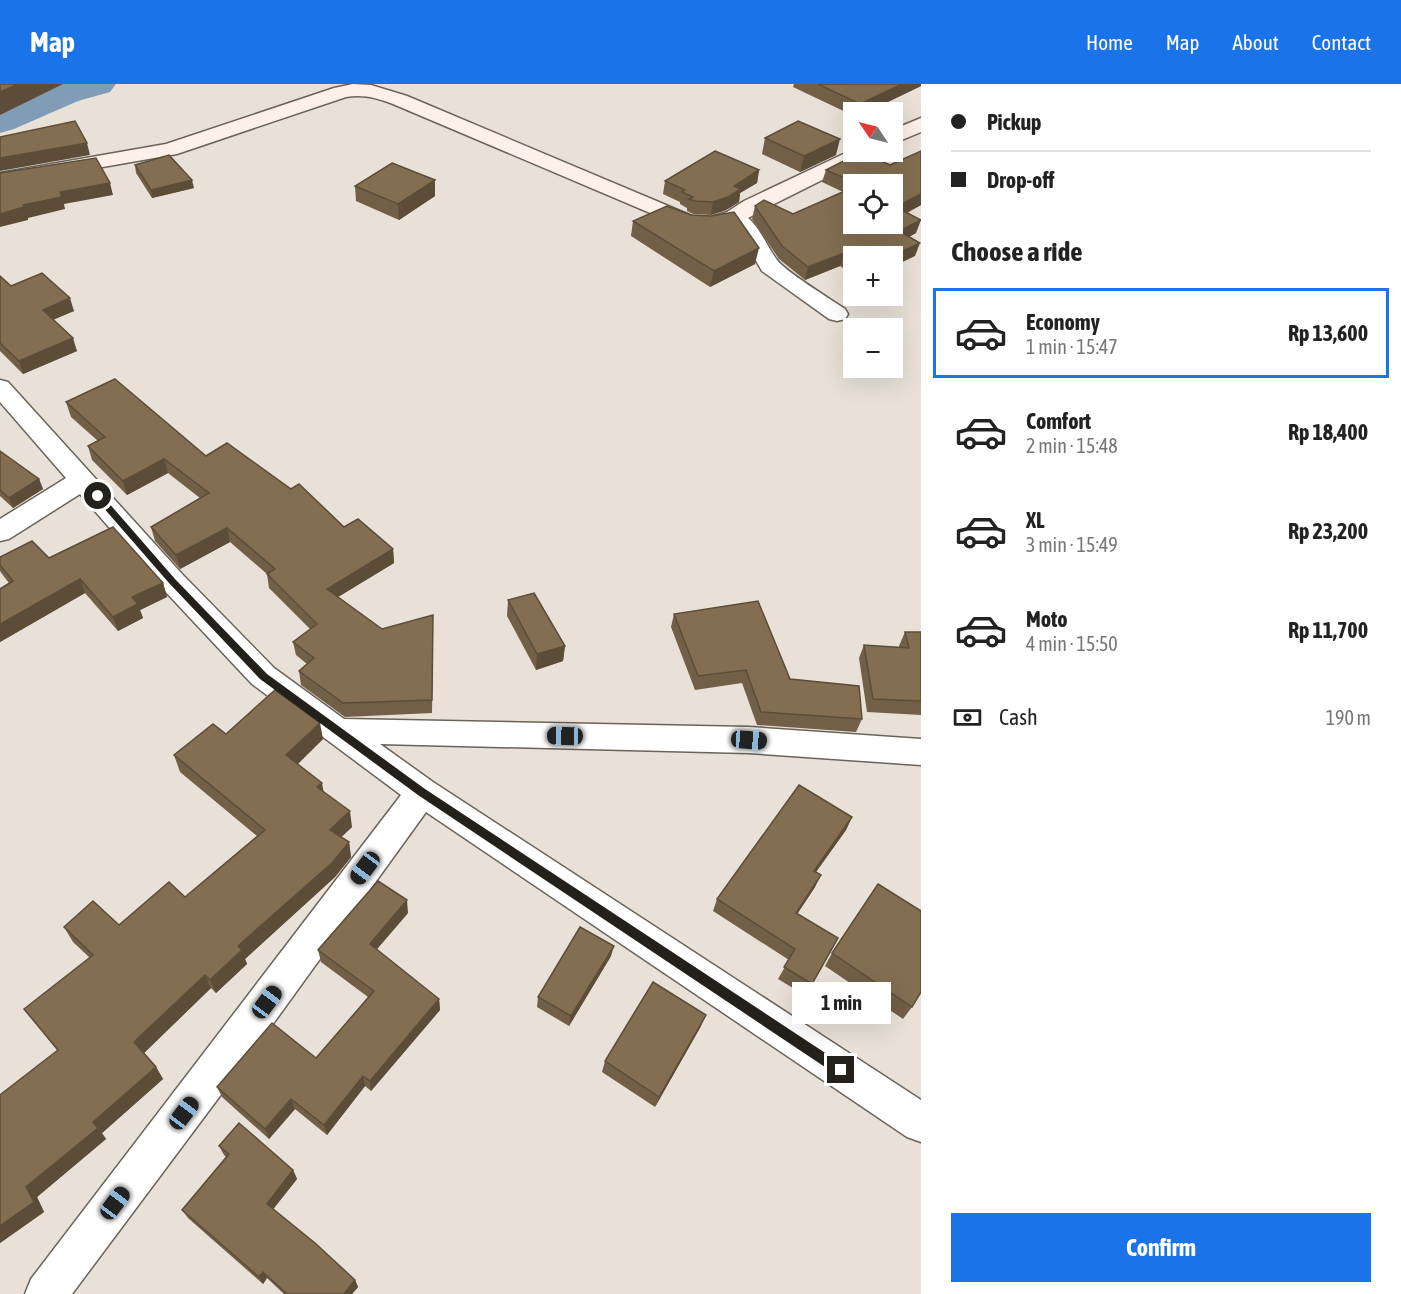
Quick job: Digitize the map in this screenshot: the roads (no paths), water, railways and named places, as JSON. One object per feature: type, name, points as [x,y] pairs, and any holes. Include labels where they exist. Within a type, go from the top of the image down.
[{"type":"street","points":[[0,179],[170,150],[341,92],[362,89],[400,100],[688,222],[712,224],[735,217],[752,206],[843,162]]},
{"type":"street","points":[[903,133],[921,124]]},
{"type":"street","points":[[735,217],[749,232],[770,266],[837,314]]},
{"type":"street","points":[[0,387],[84,479],[172,581],[263,676],[422,792],[921,1124]]},
{"type":"street","points":[[0,531],[84,479]]},
{"type":"street","points":[[336,731],[749,740],[921,752]]},
{"type":"street","points":[[46,1294],[239,1040],[422,792]]},
{"type":"waterway","points":[[0,121],[65,93],[97,84]]}]
